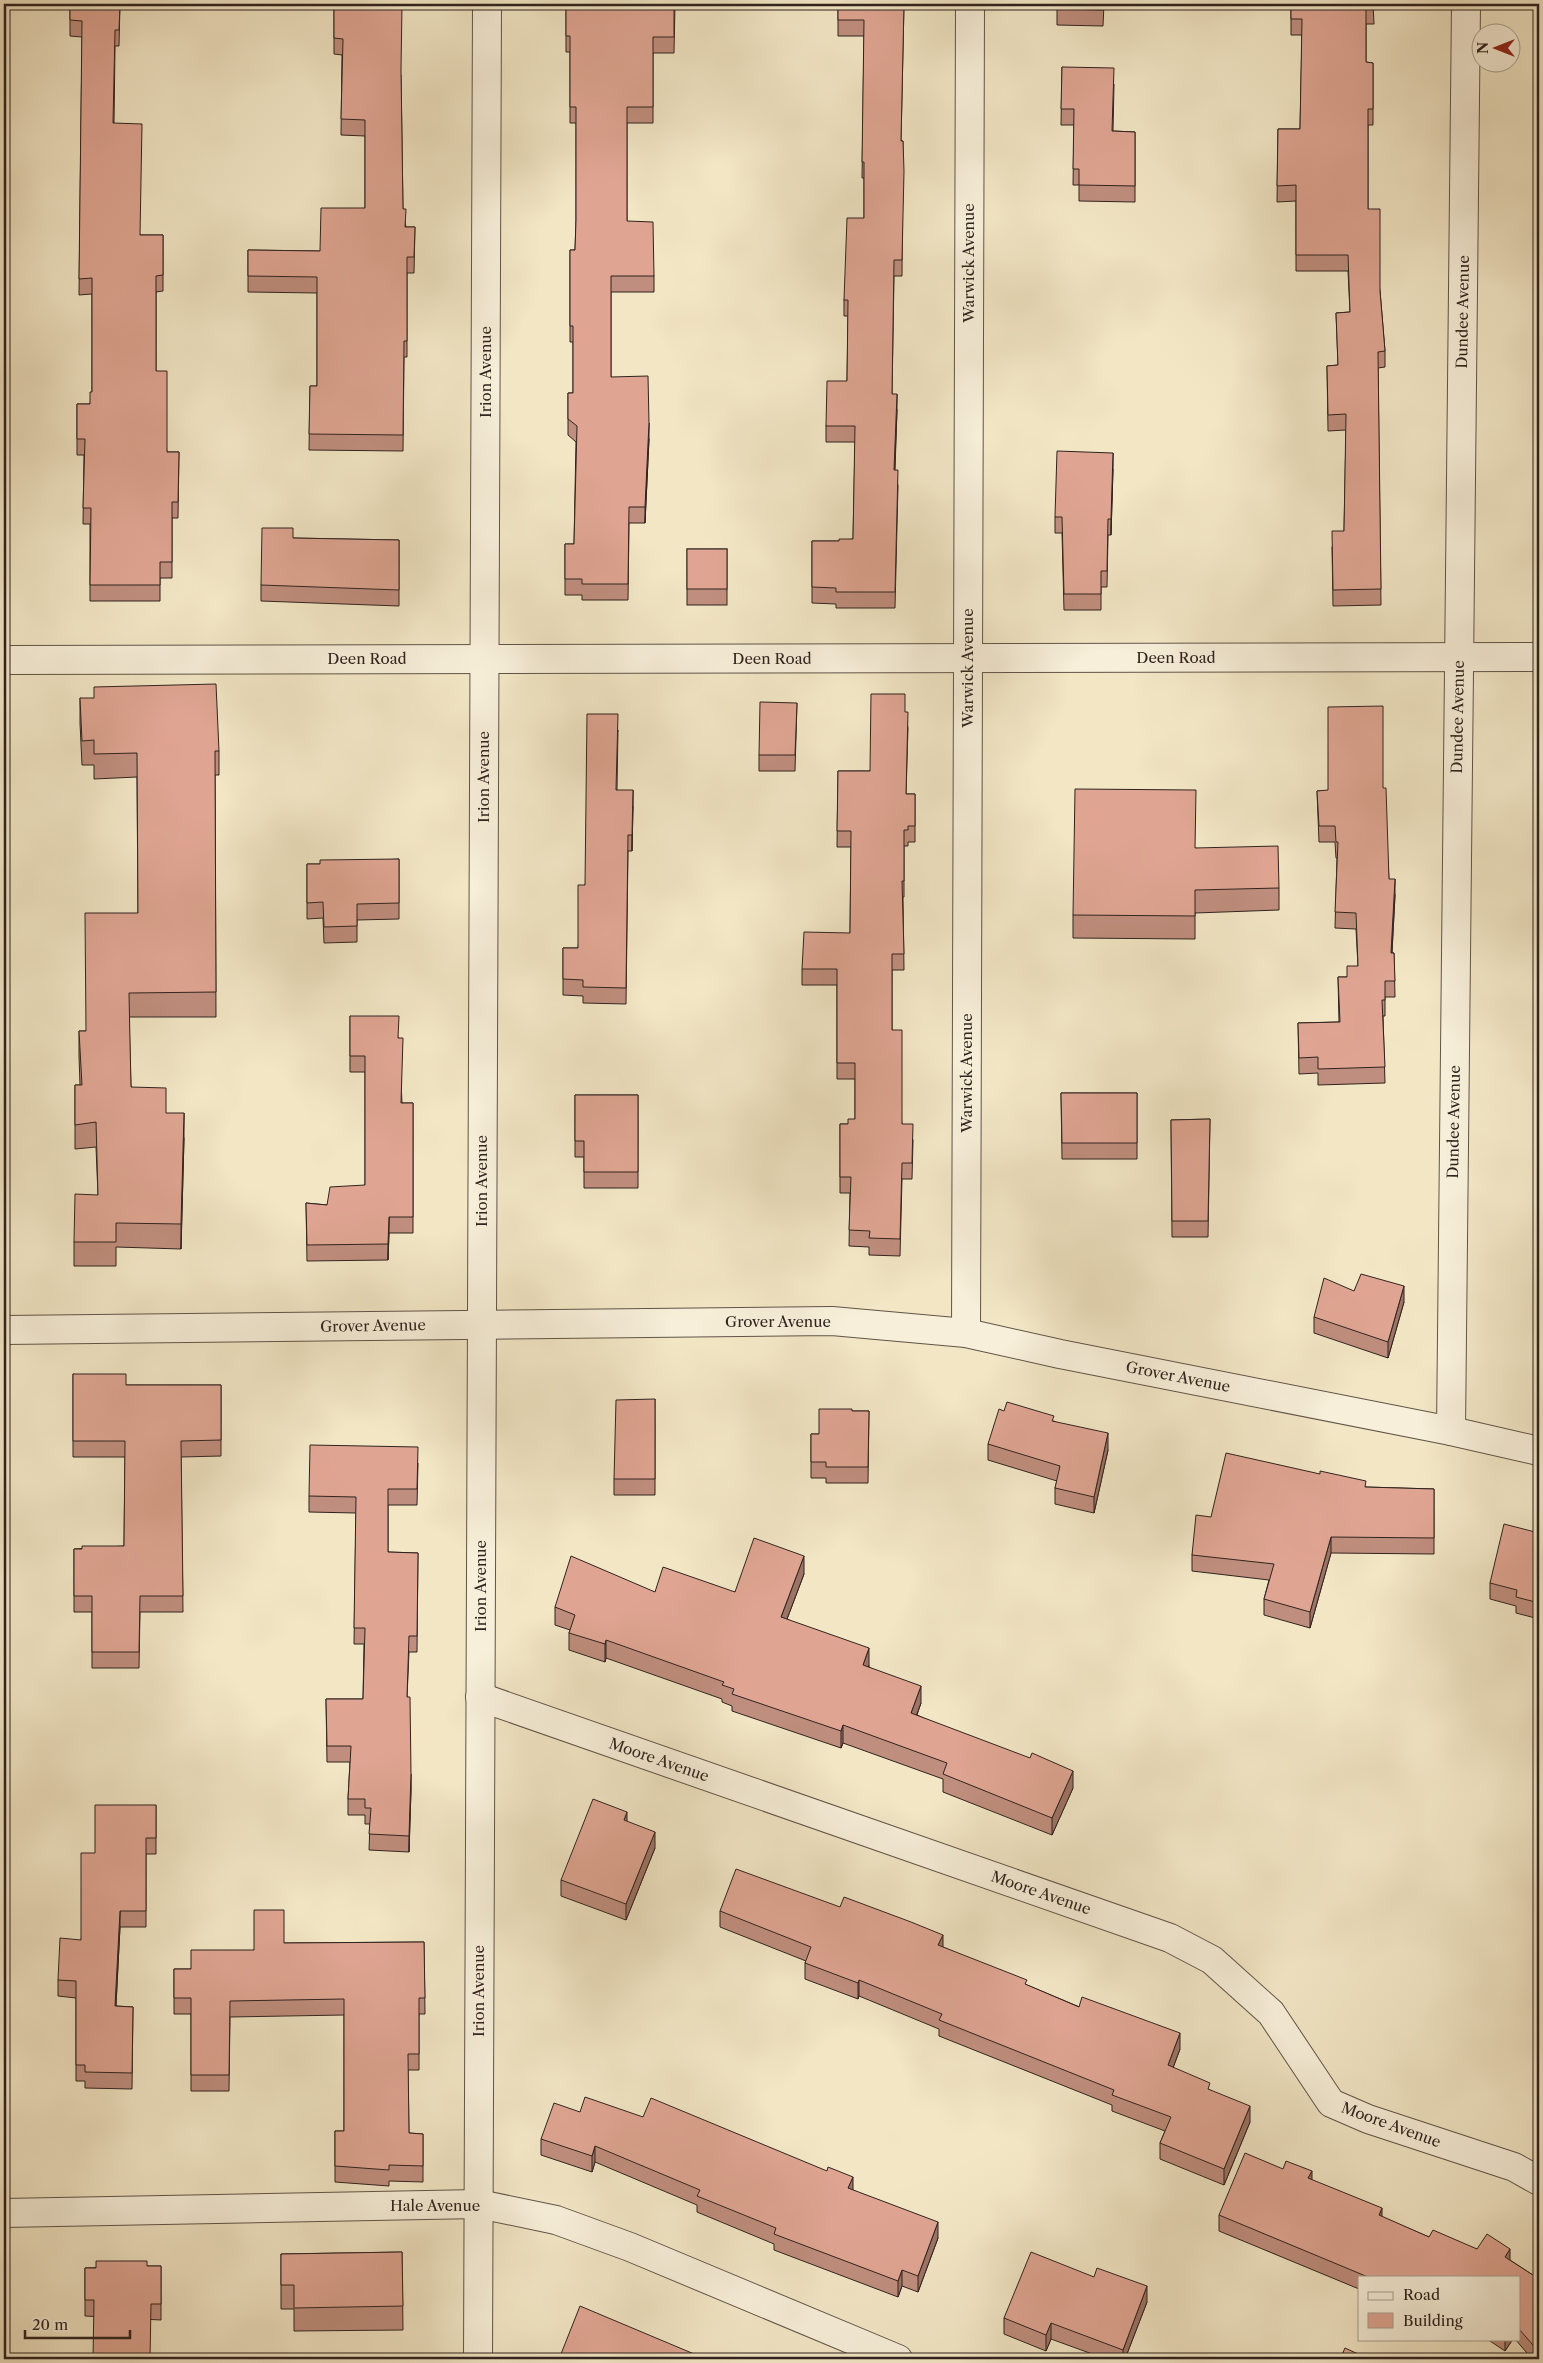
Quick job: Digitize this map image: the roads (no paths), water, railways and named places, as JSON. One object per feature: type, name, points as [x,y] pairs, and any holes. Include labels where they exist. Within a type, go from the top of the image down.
[{"type":"street","name":"Irion Avenue","points":[[478,2359],[487,4]]},
{"type":"street","name":"Warwick Avenue","points":[[966,1332],[970,4]]},
{"type":"street","name":"Dundee Avenue","points":[[1451,1431],[1466,4]]},
{"type":"street","name":"Deen Road","points":[[4,660],[1539,656]]},
{"type":"street","name":"Grover Avenue","points":[[4,1330],[832,1321],[966,1332],[1060,1354],[1451,1431],[1539,1451]]},
{"type":"street","name":"Moore Avenue","points":[[480,1697],[1170,1938],[1212,1960],[1271,2013],[1331,2103],[1368,2119],[1514,2167],[1539,2181]]},
{"type":"street","name":"Hale Avenue","points":[[4,2213],[479,2204],[556,2220],[621,2244],[898,2359]]}]
